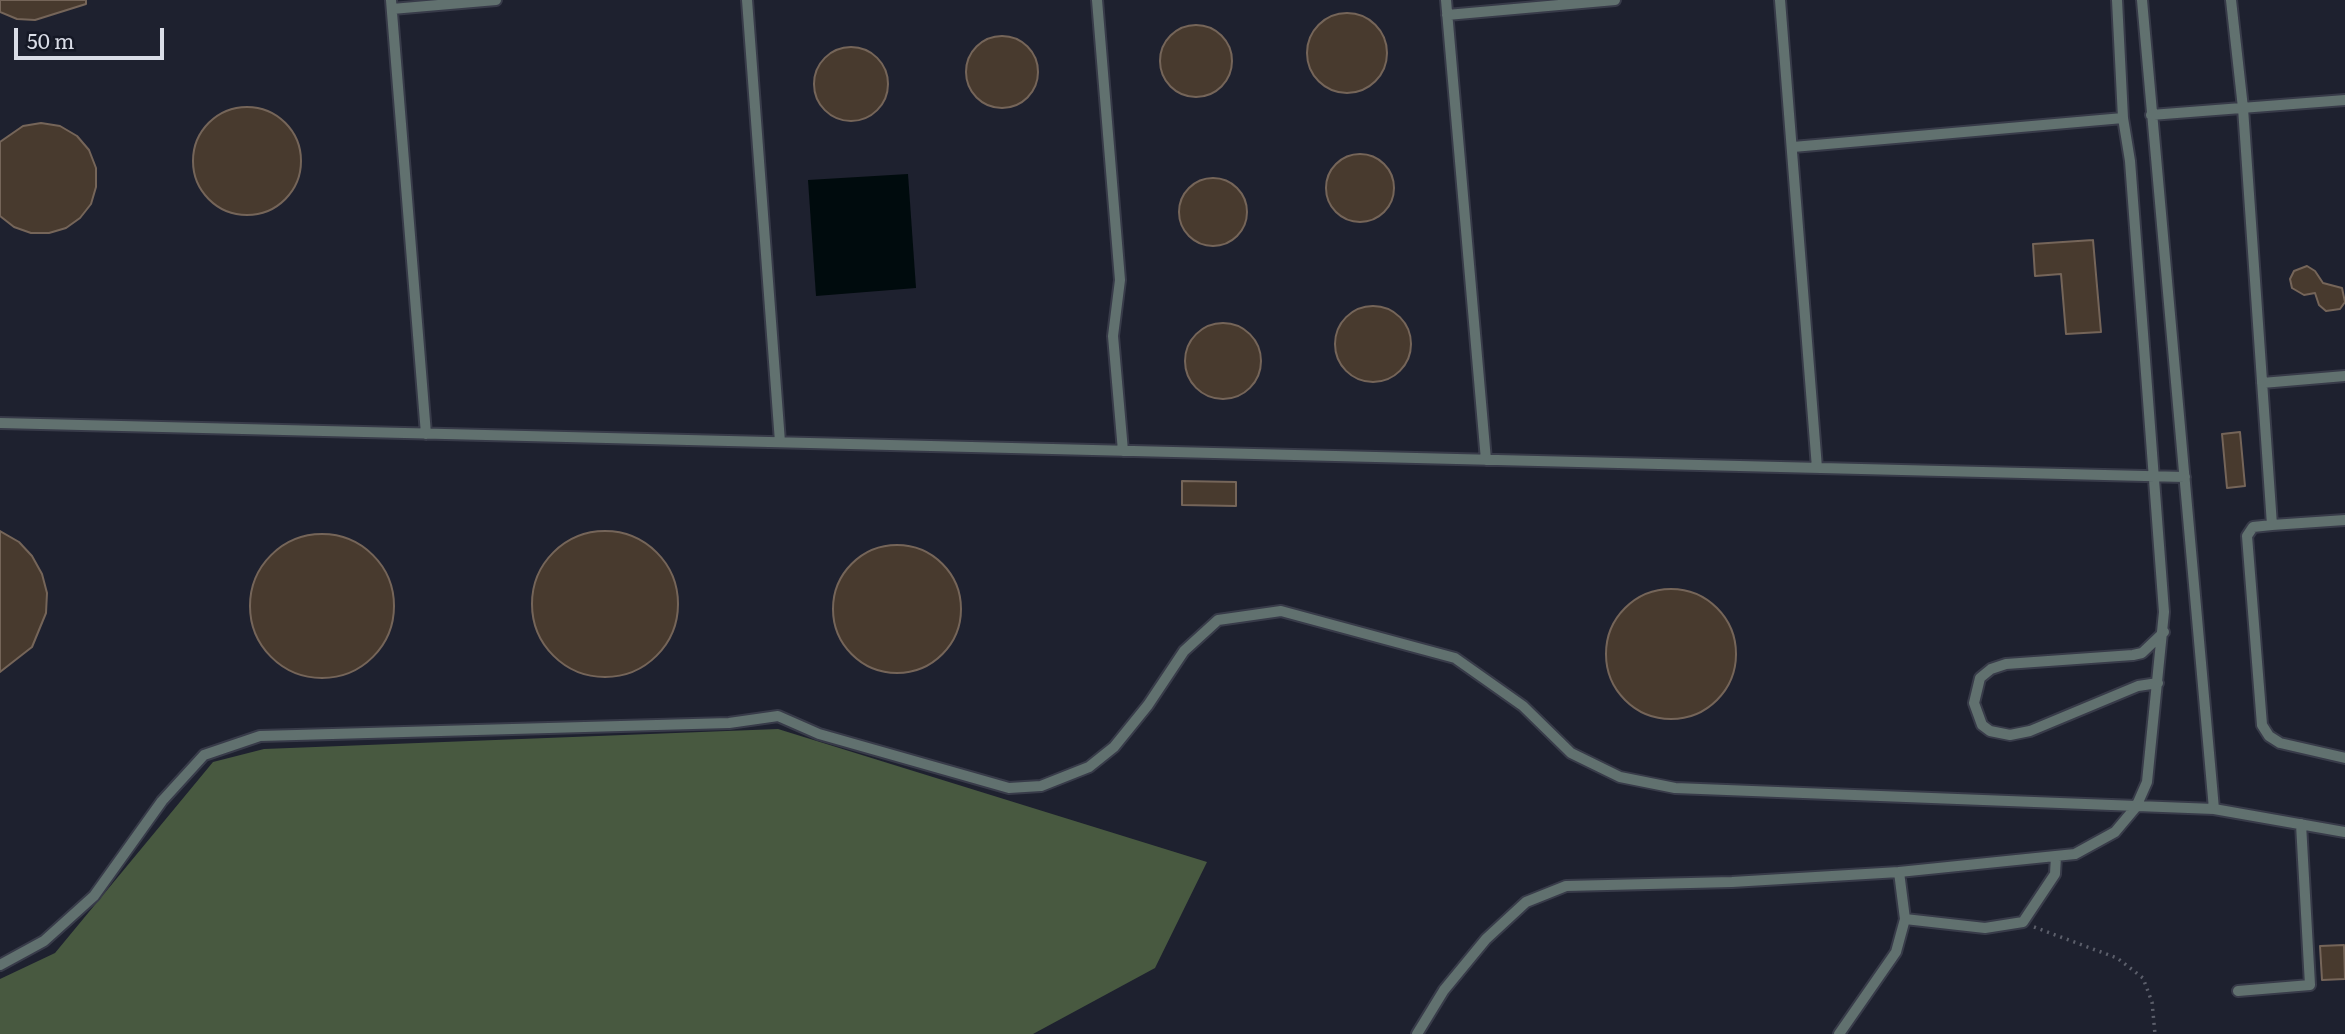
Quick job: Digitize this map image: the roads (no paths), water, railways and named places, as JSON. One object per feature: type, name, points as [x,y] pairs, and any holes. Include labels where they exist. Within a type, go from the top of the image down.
[{"type":"lane","points":[[426,434],[392,4],[495,0]]},
{"type":"lane","points":[[747,0],[780,443]]},
{"type":"lane","points":[[1097,0],[1120,280],[1114,336],[1123,451]]},
{"type":"lane","points":[[1446,0],[1486,460]]},
{"type":"lane","points":[[1447,15],[1615,0]]},
{"type":"lane","points":[[1780,0],[1817,468]]},
{"type":"lane","points":[[1417,1034],[1444,990],[1486,939],[1526,902],[1566,886],[1732,882],[1899,872],[2075,854],[2115,832],[2136,807],[2147,782],[2164,632],[2155,476],[2130,161],[2123,118],[2117,0]]},
{"type":"lane","points":[[2142,0],[2214,809]]},
{"type":"lane","points":[[2231,0],[2243,108],[2272,525]]},
{"type":"lane","points":[[2151,115],[2345,100]]},
{"type":"lane","points":[[1793,147],[2123,118]]},
{"type":"lane","points":[[2262,383],[2345,376]]},
{"type":"lane","points":[[0,423],[2185,477]]},
{"type":"lane","points":[[2345,520],[2253,527],[2247,536],[2262,724],[2269,736],[2280,743],[2345,758]]},
{"type":"lane","points":[[0,965],[44,941],[94,896],[162,800],[204,754],[260,736],[729,723],[778,716],[819,734],[1009,788],[1041,786],[1089,767],[1114,747],[1148,705],[1184,651],[1218,620],[1281,611],[1455,658],[1523,706],[1571,753],[1620,777],[1675,788],[2214,809],[2345,832]]},
{"type":"lane","points":[[2158,683],[2138,686],[2030,731],[2010,735],[1990,731],[1982,725],[1973,703],[1980,678],[1991,669],[2006,664],[2133,655],[2142,653],[2164,632]]},
{"type":"lane","points":[[2238,991],[2310,985],[2301,824]]},
{"type":"lane","points":[[1905,919],[1985,928],[2023,922],[2055,874],[2056,856]]},
{"type":"lane","points":[[1839,1034],[1896,953],[1905,919],[1899,872]]}]
